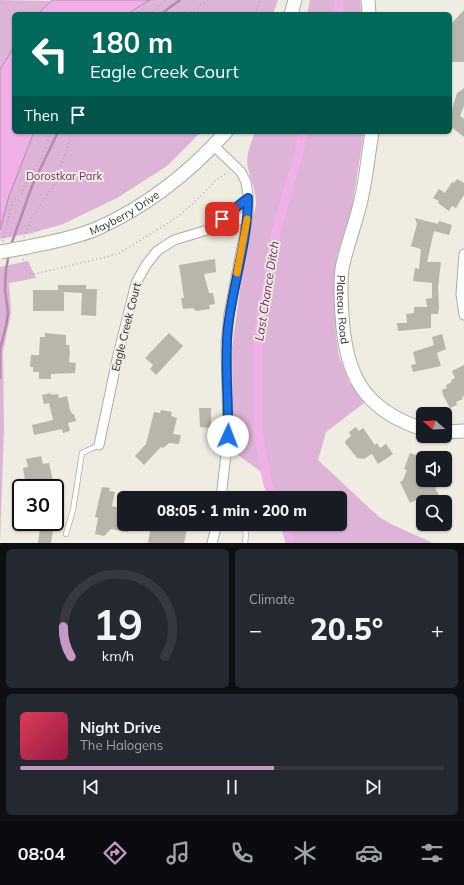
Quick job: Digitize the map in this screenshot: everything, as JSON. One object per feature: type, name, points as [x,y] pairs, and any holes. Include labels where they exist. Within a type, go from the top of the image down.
[{"type":"street","points":[[292,12],[295,0]]},
{"type":"street","points":[[368,0],[369,12]]},
{"type":"street","name":"Mayberry Drive","points":[[1,249],[25,248],[81,234],[117,218],[161,191],[214,146],[224,134]]},
{"type":"street","name":"Plateau Road","points":[[372,134],[360,206],[342,270],[341,293],[344,342],[351,368],[360,385],[369,397],[390,414],[416,426]]},
{"type":"street","points":[[214,146],[241,172],[246,182],[248,198],[248,214],[226,344],[228,436],[223,491]]},
{"type":"street","points":[[214,228],[226,215],[248,198]]},
{"type":"street","name":"Eagle Creek Court","points":[[99,445],[106,417],[116,360],[136,283],[141,273],[152,258],[164,246],[182,237],[214,228],[233,225],[248,214]]},
{"type":"street","points":[[464,254],[461,294],[464,315]]},
{"type":"street","points":[[452,432],[464,431]]},
{"type":"street","points":[[212,543],[215,531]]},
{"type":"lane","points":[[66,534],[73,510],[82,453],[99,445]]},
{"type":"lane","points":[[245,531],[245,543]]},
{"type":"path","points":[[151,12],[166,0]]},
{"type":"path","points":[[190,12],[207,0]]},
{"type":"path","points":[[256,12],[260,0]]},
{"type":"path","points":[[1,249],[12,202],[22,193],[28,178],[41,158],[50,134]]},
{"type":"path","points":[[72,134],[53,187],[31,219],[25,248],[25,268],[31,274],[118,254],[178,216],[202,196],[223,174],[233,170],[241,172]]},
{"type":"green space","points":[[0,0],[50,1],[40,12],[12,12],[12,50],[0,70]]},
{"type":"green space","points":[[150,0],[278,0],[274,12],[130,12]]},
{"type":"green space","points":[[310,0],[360,0],[361,12],[307,12]]},
{"type":"green space","name":"Dorostkar Park","points":[[33,134],[199,134],[167,166],[117,198],[63,224],[32,233],[0,239],[1,225],[8,198]]},
{"type":"green space","points":[[254,134],[364,134],[352,207],[337,256],[334,280],[336,337],[339,356],[349,382],[364,403],[326,432],[318,460],[379,517],[433,543],[286,543],[282,531],[347,531],[347,491],[267,491],[260,471],[231,450],[233,409],[232,348],[242,275],[256,204],[247,159]]},
{"type":"green space","points":[[28,261],[36,278],[9,283],[11,313],[3,351],[4,429],[0,543],[0,267]]},
{"type":"shaded area","points":[[52,0],[150,0],[130,12],[40,12]]},
{"type":"shaded area","points":[[12,50],[12,134],[33,134],[9,196],[0,230],[0,70]]},
{"type":"building","points":[[464,10],[464,62],[452,62],[452,23]]},
{"type":"building","points":[[464,88],[464,106],[460,116],[464,119],[464,137],[452,128],[452,109],[457,93]]},
{"type":"building","points":[[457,179],[464,183],[464,195],[456,208],[452,206],[449,211],[438,203],[439,201],[433,198],[439,189],[445,193],[452,182],[454,183]]},
{"type":"building","points":[[415,218],[438,224],[439,221],[452,225],[449,235],[434,231],[427,262],[441,262],[438,287],[439,309],[438,314],[431,314],[431,328],[398,331],[397,323],[407,323],[406,314],[414,313],[414,307],[427,307],[426,299],[432,298],[432,283],[413,281],[415,268],[419,269],[421,249],[411,246],[417,224]]},
{"type":"building","points":[[215,259],[216,272],[204,274],[209,293],[213,293],[215,304],[209,305],[210,309],[196,311],[193,308],[183,309],[181,298],[184,298],[179,265]]},
{"type":"building","points":[[58,285],[86,285],[86,289],[97,289],[96,316],[81,315],[82,293],[64,292],[64,311],[33,311],[33,290],[58,290]]},
{"type":"building","points":[[45,333],[66,335],[66,345],[69,345],[70,352],[69,362],[76,363],[75,373],[51,374],[51,379],[39,379],[39,372],[33,372],[33,367],[30,367],[31,355],[39,355],[40,337],[45,337]]},
{"type":"building","points":[[169,333],[183,346],[156,375],[150,369],[153,365],[145,358]]},
{"type":"building","points":[[442,334],[446,349],[437,353],[441,366],[413,372],[411,365],[416,364],[413,352],[434,345],[432,337]]},
{"type":"building","points":[[464,365],[464,396],[462,397],[463,399],[456,402],[457,405],[452,407],[449,407],[442,390],[447,388],[446,385],[452,382],[451,380],[455,378],[452,371]]},
{"type":"building","points":[[51,393],[51,395],[58,394],[59,398],[67,396],[70,410],[72,414],[74,414],[76,421],[68,423],[70,431],[63,433],[62,429],[34,435],[32,425],[53,420],[49,403],[44,404],[42,395]]},
{"type":"building","points":[[199,408],[211,408],[211,428],[200,427]]},
{"type":"building","points":[[161,410],[172,412],[171,416],[177,418],[173,434],[181,435],[179,444],[169,443],[163,448],[161,447],[144,465],[135,456],[146,444],[154,412],[160,413]]},
{"type":"building","points":[[356,427],[359,431],[363,428],[375,445],[377,443],[380,448],[386,444],[393,454],[378,464],[372,454],[364,459],[357,458],[345,443],[351,436],[349,432]]},
{"type":"building","points":[[410,453],[416,455],[416,487],[437,487],[435,488],[439,495],[416,495],[416,500],[410,503],[400,482],[403,480],[407,470],[404,469]]},
{"type":"building","points":[[41,456],[43,464],[49,463],[53,479],[25,479],[23,468],[28,467],[26,459]]},
{"type":"building","points":[[102,487],[110,488],[109,491],[115,492],[112,506],[117,507],[117,530],[111,529],[104,536],[95,534],[98,518],[95,517]]},
{"type":"building","points":[[40,531],[53,531],[51,543],[38,543]]},
{"type":"building","points":[[150,531],[187,531],[184,543],[148,543]]},
{"type":"waterway","points":[[164,12],[180,0]]},
{"type":"waterway","name":"Last Chance Ditch","points":[[337,12],[339,0]]},
{"type":"waterway","points":[[11,245],[32,186],[57,134]]},
{"type":"waterway","name":"Last Chance Ditch","points":[[271,491],[268,485],[258,433],[258,336],[276,232],[299,152],[303,134]]},
{"type":"waterway","points":[[0,378],[0,349],[8,313],[5,290],[6,269],[9,254]]},
{"type":"waterway","name":"Last Chance Ditch","points":[[287,531],[290,543]]},
{"type":"slow traffic","points":[[237,273],[247,219]]},
{"type":"route","points":[[222,219],[248,198],[248,216],[226,344],[228,436]]}]
